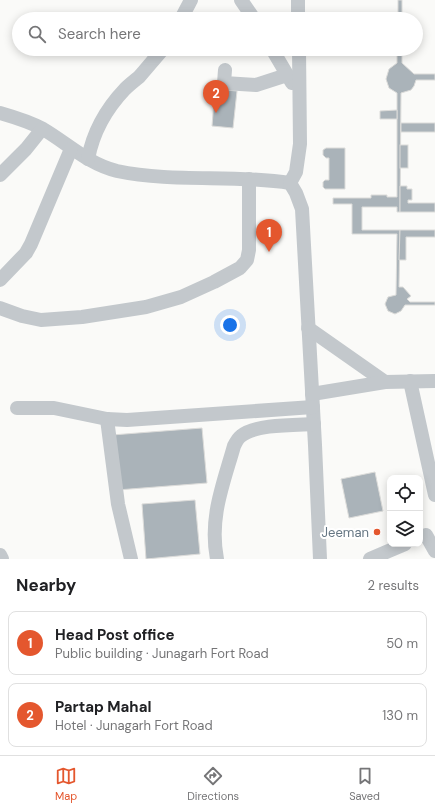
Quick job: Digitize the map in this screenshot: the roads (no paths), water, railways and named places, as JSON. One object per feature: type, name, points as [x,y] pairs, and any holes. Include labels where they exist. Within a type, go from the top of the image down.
[{"type":"street","points":[[185,12],[191,0]]},
{"type":"street","points":[[241,0],[249,12]]},
{"type":"street","points":[[298,0],[298,12]]},
{"type":"street","points":[[88,159],[93,138],[97,128],[106,114],[124,90],[139,76],[156,56]]},
{"type":"street","points":[[276,56],[299,95]]},
{"type":"street","points":[[290,184],[296,172],[299,156],[299,56]]},
{"type":"street","points":[[225,70],[224,84],[256,85],[287,74]]},
{"type":"street","points":[[0,113],[42,129],[88,159],[116,170],[154,176],[269,180],[290,184],[296,193],[302,209],[320,559]]},
{"type":"street","points":[[0,175],[26,149],[42,129]]},
{"type":"street","points":[[0,280],[26,253],[31,244],[71,149]]},
{"type":"street","points":[[0,308],[22,316],[41,320],[82,317],[146,307],[180,297],[214,282],[240,268],[247,260],[249,250],[250,179]]},
{"type":"street","points":[[308,328],[385,382]]},
{"type":"street","points":[[410,381],[435,495]]},
{"type":"street","points":[[17,408],[54,408],[107,419],[127,420],[313,401],[385,382],[435,381]]},
{"type":"street","points":[[107,419],[118,504],[131,559]]},
{"type":"street","points":[[217,559],[214,532],[217,503],[237,440],[242,435],[254,429],[314,424]]},
{"type":"street","points":[[427,534],[435,551]]},
{"type":"street","points":[[370,559],[398,547]]},
{"type":"street","points":[[0,555],[2,559]]},
{"type":"place","name":"Partap Mahal","points":[[216,113]]},
{"type":"place","name":"Head Post office","points":[[269,252]]},
{"type":"place","name":"Jeeman","points":[[377,532]]}]
